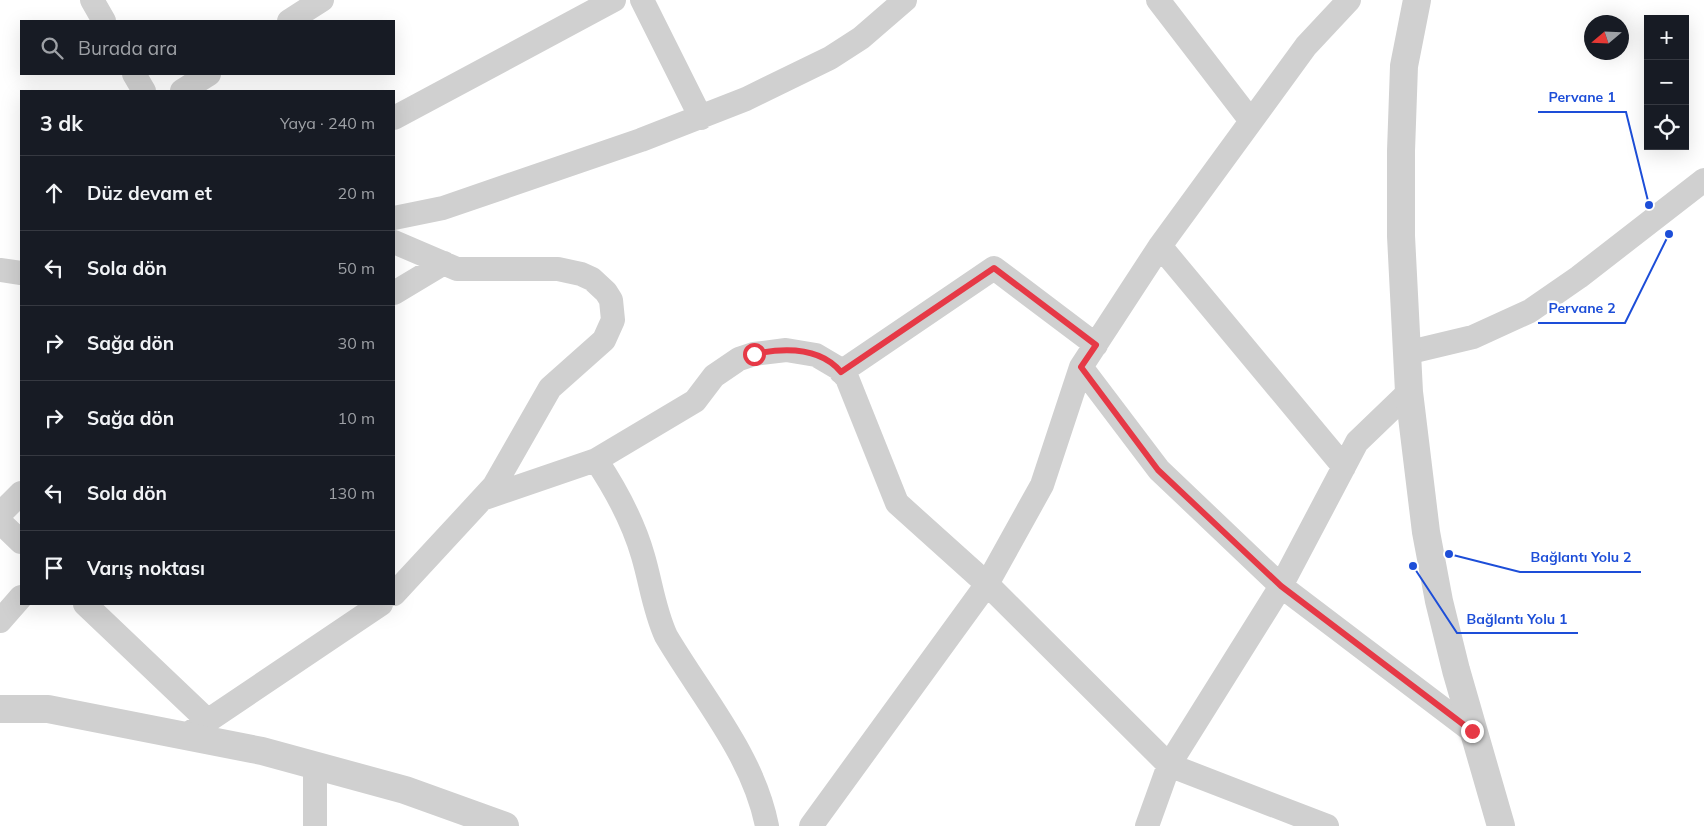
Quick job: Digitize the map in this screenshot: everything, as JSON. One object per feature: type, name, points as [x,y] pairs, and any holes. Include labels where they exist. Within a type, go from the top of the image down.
[{"type":"street","points":[[92,0],[103,20]]},
{"type":"street","points":[[292,20],[322,0]]},
{"type":"street","points":[[395,117],[614,0]]},
{"type":"street","points":[[642,0],[701,118]]},
{"type":"street","points":[[1158,0],[1251,121]]},
{"type":"street","points":[[811,826],[988,584],[1042,485],[1081,367],[1160,246],[1251,121],[1306,46],[1349,0]]},
{"type":"street","points":[[1417,0],[1404,66],[1401,236],[1409,392],[1428,540],[1443,618],[1472,731],[1501,826]]},
{"type":"street","points":[[395,218],[443,208],[701,118],[746,99],[830,58],[861,38],[896,3]]},
{"type":"street","points":[[135,75],[143,90]]},
{"type":"street","points":[[184,90],[207,75]]},
{"type":"street","points":[[1406,353],[1473,337],[1530,311],[1579,277],[1704,180]]},
{"type":"street","points":[[395,242],[458,269],[570,270],[600,285],[611,300],[613,309],[613,320],[604,340],[550,388],[494,486],[395,593]]},
{"type":"street","points":[[1160,246],[1344,467]]},
{"type":"street","points":[[395,292],[444,263]]},
{"type":"street","points":[[841,372],[994,268],[1096,345]]},
{"type":"street","points":[[0,270],[20,273]]},
{"type":"street","points":[[482,499],[596,460],[695,401],[714,376],[739,359],[770,351],[801,352],[828,360],[847,378],[896,504],[988,584],[1169,765],[1328,826]]},
{"type":"street","points":[[1081,367],[1158,470],[1281,586],[1472,731]]},
{"type":"street","points":[[1147,826],[1169,765],[1281,586],[1357,442],[1409,392]]},
{"type":"street","points":[[596,460],[616,490],[635,531],[658,618],[666,636],[744,761],[759,798],[767,826]]},
{"type":"street","points":[[0,514],[20,494]]},
{"type":"street","points":[[0,522],[20,541]]},
{"type":"street","points":[[0,620],[20,598]]},
{"type":"street","points":[[86,605],[208,721]]},
{"type":"street","points":[[185,736],[380,605]]},
{"type":"street","points":[[0,709],[48,709],[315,764],[404,790],[505,826]]},
{"type":"street","points":[[315,764],[315,826]]},
{"type":"place","name":"Pervane 1","points":[[1649,205]]},
{"type":"place","name":"Pervane 2","points":[[1669,234]]},
{"type":"place","name":"Bağlantı Yolu 2","points":[[1449,554]]},
{"type":"place","name":"Bağlantı Yolu 1","points":[[1413,566]]},
{"type":"route","points":[[754,354],[786,350],[816,355],[828,360],[841,372],[994,268],[1096,345],[1081,367],[1158,470],[1281,586],[1472,731]]}]
